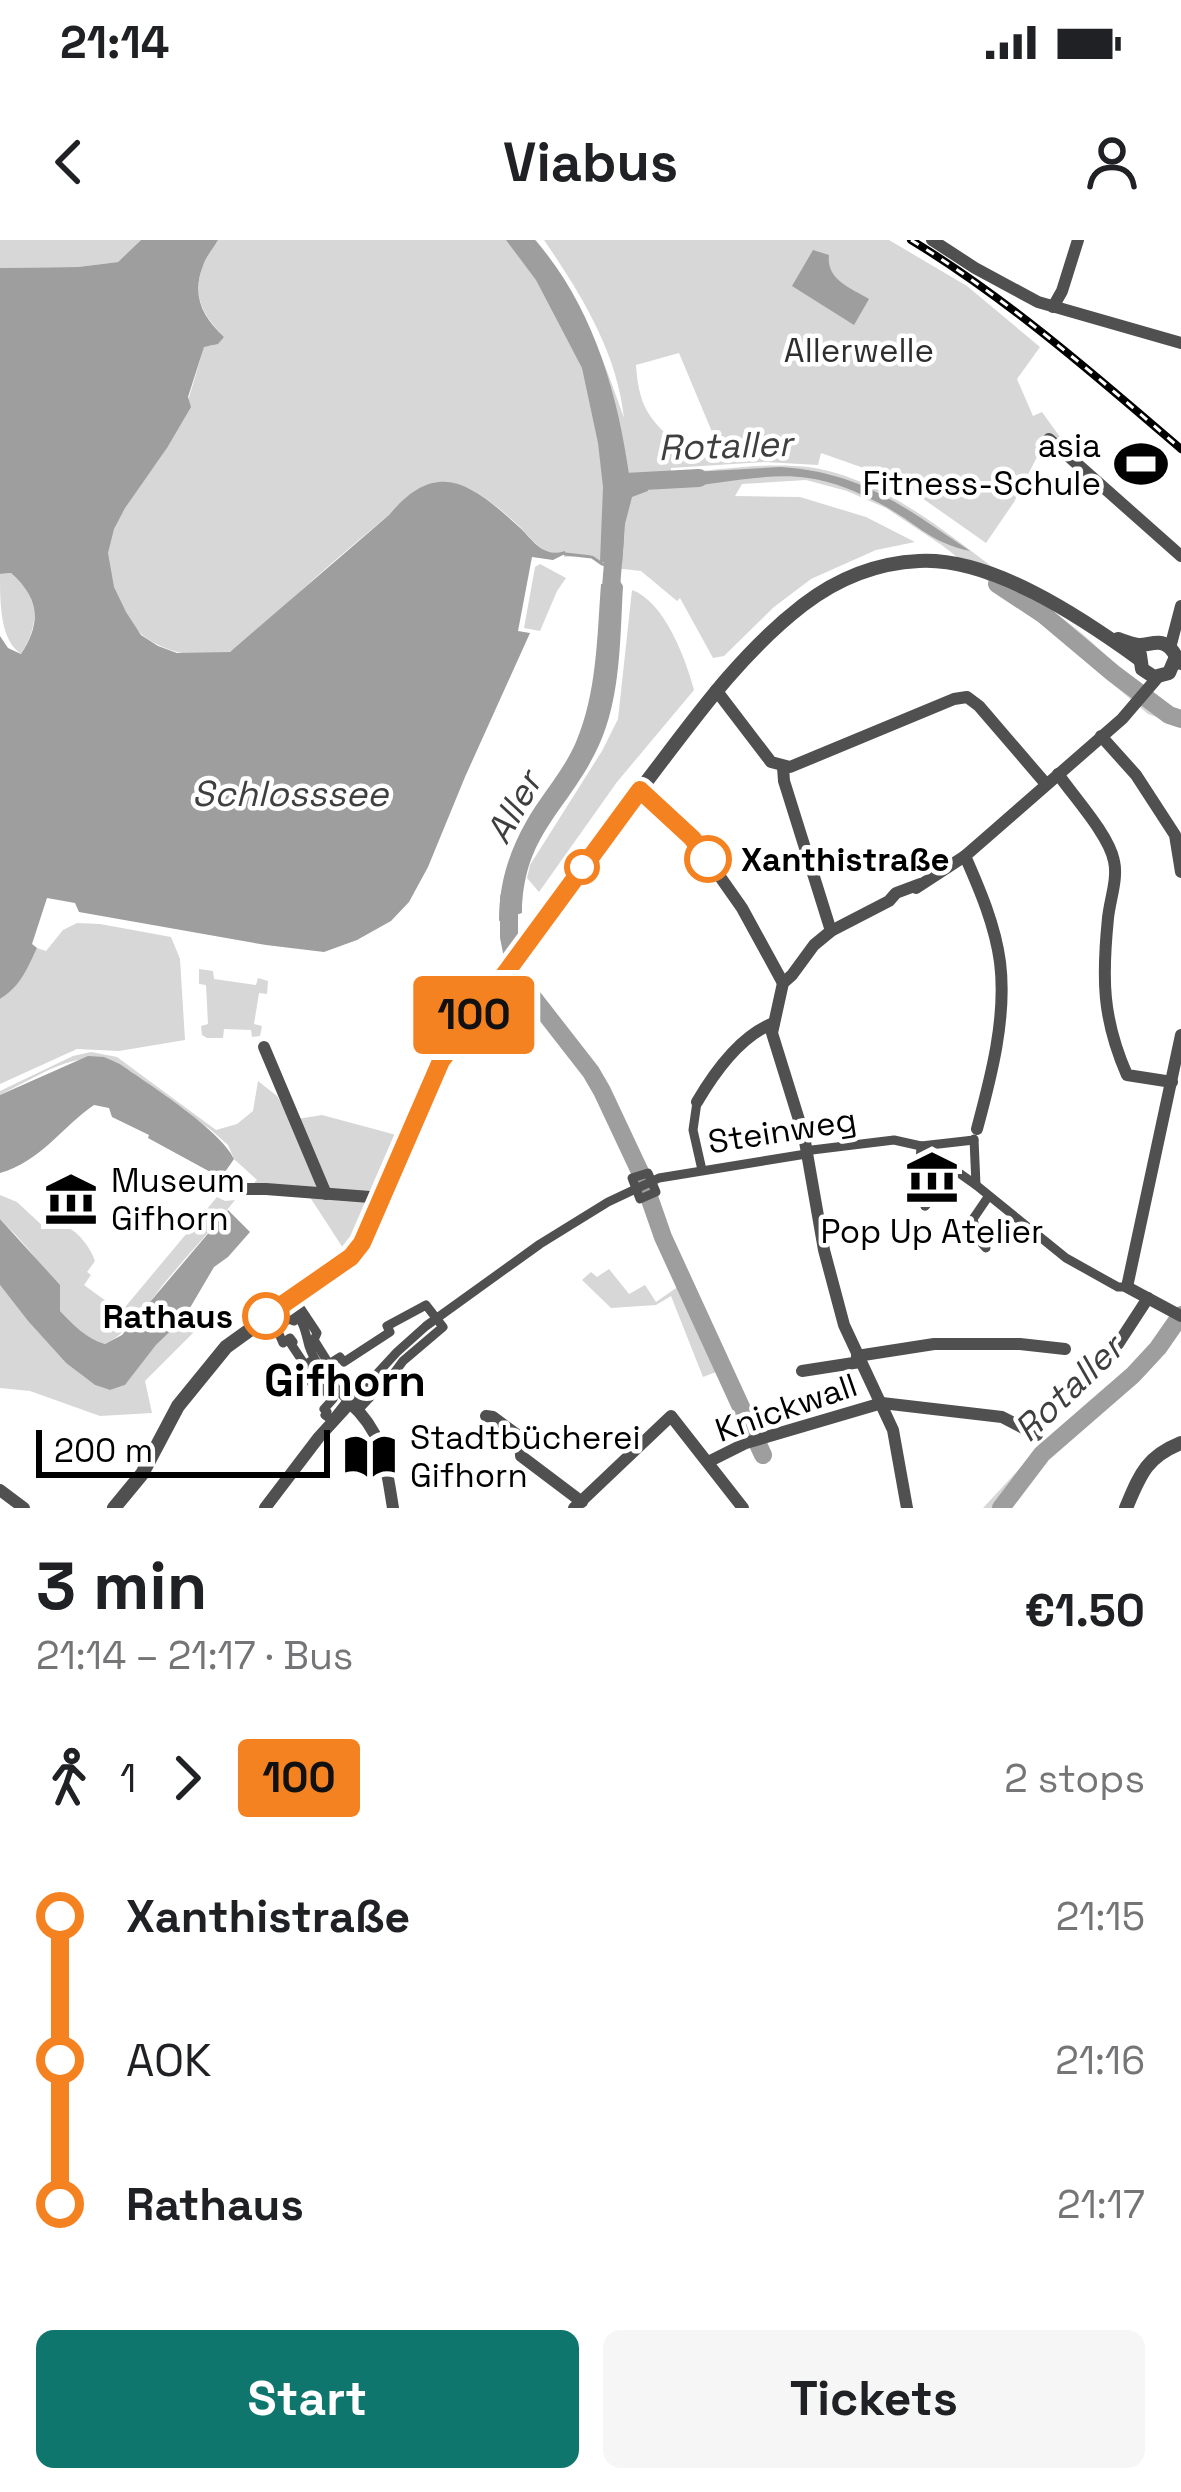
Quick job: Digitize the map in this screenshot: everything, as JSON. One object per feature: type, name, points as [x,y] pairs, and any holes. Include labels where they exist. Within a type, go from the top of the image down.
[{"type":"street","points":[[932,240],[1053,308],[1181,343]]},
{"type":"street","points":[[1053,308],[1078,240]]},
{"type":"street","points":[[1049,439],[1181,556]]},
{"type":"street","points":[[114,1508],[142,1474],[178,1406],[226,1348],[351,1257],[362,1243],[441,1061],[716,689],[806,602],[835,584],[881,566],[945,560],[1010,580],[1107,636],[1154,673]]},
{"type":"street","points":[[907,1508],[893,1430],[844,1325],[802,1130],[773,1041],[783,983],[819,940],[906,896],[965,856],[1101,736],[1154,673],[1180,608]]},
{"type":"street","points":[[716,689],[771,762],[783,767],[798,766],[962,697],[979,706],[1046,784]]},
{"type":"street","points":[[1101,736],[1136,776],[1175,835],[1181,872]]},
{"type":"street","points":[[783,767],[831,931]]},
{"type":"street","points":[[1058,774],[1114,857],[1104,994],[1112,1041],[1127,1076],[1172,1082]]},
{"type":"street","points":[[640,790],[697,844],[742,908],[783,983]]},
{"type":"street","points":[[965,856],[991,923],[1001,973],[990,1082],[976,1134],[976,1185]]},
{"type":"street","points":[[702,1170],[693,1130],[697,1102],[740,1046],[774,1023]]},
{"type":"street","points":[[1127,1287],[1181,1035]]},
{"type":"street","points":[[264,1047],[326,1194]]},
{"type":"street","name":"Steinweg","points":[[350,1401],[431,1323],[547,1240],[635,1188],[632,1178],[648,1173],[652,1180],[812,1150],[894,1140],[921,1146],[976,1134]]},
{"type":"street","points":[[920,1162],[921,1146]]},
{"type":"street","points":[[921,1146],[944,1182]]},
{"type":"street","points":[[919,1176],[925,1206],[944,1182]]},
{"type":"street","points":[[944,1182],[976,1185],[1066,1258],[1181,1316]]},
{"type":"street","points":[[218,1189],[383,1198]]},
{"type":"street","points":[[986,1248],[978,1239],[974,1220],[988,1197]]},
{"type":"street","points":[[1118,1344],[1148,1298]]},
{"type":"street","points":[[350,1401],[332,1420],[325,1415],[323,1409],[333,1399],[314,1387],[308,1377],[316,1369],[311,1361],[305,1365],[290,1338],[283,1343],[276,1327],[294,1321],[292,1314],[298,1306],[317,1333],[314,1340],[329,1364],[340,1357],[344,1362],[390,1332],[387,1326],[426,1305],[431,1323]]},
{"type":"street","points":[[294,1311],[328,1378],[373,1426],[393,1508]]},
{"type":"street","name":"Knickwall","points":[[802,1371],[934,1344],[1065,1348]]},
{"type":"street","points":[[265,1508],[350,1401]]},
{"type":"street","points":[[882,1403],[1002,1417],[1037,1435]]},
{"type":"street","name":"Knickwall","points":[[709,1462],[746,1443],[882,1403]]},
{"type":"street","points":[[486,1416],[520,1437],[521,1456],[578,1505]]},
{"type":"street","name":"Knickwall","points":[[578,1505],[671,1416],[743,1508]]},
{"type":"street","points":[[1126,1508],[1150,1461],[1181,1443]]},
{"type":"street","points":[[0,1490],[24,1508]]},
{"type":"green space","points":[[0,240],[141,240],[118,262],[0,268]]},
{"type":"green space","name":"Allerwelle","points":[[218,240],[536,240],[577,303],[624,418],[605,347],[544,240],[889,240],[967,286],[1040,347],[1017,379],[1033,416],[1042,412],[1060,437],[1037,457],[986,543],[895,479],[821,453],[818,465],[765,462],[671,468],[671,474],[757,466],[808,467],[885,494],[956,539],[1080,632],[1140,686],[1181,711],[1181,726],[1148,714],[1016,603],[886,508],[806,480],[742,484],[735,496],[800,497],[866,517],[915,542],[876,550],[811,579],[724,656],[713,658],[680,598],[677,601],[641,571],[605,567],[592,555],[548,553],[486,499],[455,483],[439,482],[406,497],[236,649],[193,655],[154,643],[136,628],[120,602],[109,572],[108,552],[123,510],[179,425],[204,346],[224,337],[205,313],[198,287],[203,266]],"holes":[[[679,353],[720,451],[686,453],[665,433],[645,406],[636,365]]]},
{"type":"green space","points":[[540,564],[566,578],[540,631],[524,628],[535,567]]},
{"type":"green space","points":[[11,573],[34,610],[32,631],[21,654],[9,640],[1,609],[0,574]]},
{"type":"green space","points":[[632,590],[664,618],[694,690],[617,782],[539,892],[527,878],[530,865],[618,719]]},
{"type":"green space","points":[[77,923],[171,937],[180,959],[185,1040],[119,1051],[77,1049],[0,1084],[0,999],[18,983],[37,948],[46,951],[63,930]]},
{"type":"green space","points":[[199,969],[213,971],[214,979],[256,985],[258,978],[268,981],[267,994],[259,993],[254,1024],[262,1026],[260,1036],[252,1037],[251,1030],[224,1029],[223,1038],[202,1035],[201,1026],[208,1024],[206,985],[199,984]]},
{"type":"green space","points":[[91,1052],[117,1057],[216,1130],[237,1124],[253,1111],[258,1081],[277,1096],[291,1120],[322,1115],[400,1136],[351,1247],[343,1248],[304,1188],[252,1185],[257,1180],[234,1159],[228,1145],[120,1064],[105,1059],[74,1061],[0,1095],[73,1056]]},
{"type":"green space","points":[[0,1195],[17,1202],[46,1229],[62,1225],[78,1235],[95,1261],[84,1285],[121,1312],[217,1197],[235,1200],[134,1322],[105,1344],[86,1335],[60,1311],[47,1274],[0,1219]]},
{"type":"green space","points":[[609,1269],[629,1294],[645,1285],[656,1302],[679,1286],[716,1372],[703,1377],[671,1296],[656,1305],[611,1308],[582,1280],[591,1272],[597,1277]]},
{"type":"green space","points":[[0,1285],[66,1363],[110,1390],[125,1385],[184,1318],[194,1332],[145,1381],[152,1413],[100,1416],[30,1391],[0,1388]]},
{"type":"green space","points":[[1181,1306],[1181,1327],[1141,1377],[1054,1453],[1007,1508],[983,1508],[1046,1440],[1134,1370]]},
{"type":"water","name":"Schlosssee","points":[[141,240],[218,240],[203,266],[198,287],[205,314],[224,337],[204,347],[188,397],[191,407],[114,529],[108,553],[114,587],[141,635],[177,653],[230,652],[406,497],[439,482],[470,489],[538,546],[565,554],[553,560],[532,557],[518,631],[530,633],[428,867],[409,902],[391,921],[324,952],[79,912],[75,903],[47,898],[32,944],[37,948],[18,983],[0,999],[0,636],[8,648],[21,654],[32,631],[34,611],[27,592],[11,573],[0,574],[0,268],[118,262]]},
{"type":"water","points":[[506,240],[535,240],[572,292],[609,380],[629,474],[645,475],[648,491],[632,497],[622,563],[600,562],[603,487],[582,368],[536,280]]},
{"type":"water","points":[[813,250],[829,255],[836,277],[869,299],[854,325],[792,286]]},
{"type":"water","points":[[780,467],[859,484],[970,551],[944,543],[879,503],[826,482],[777,476],[677,488],[675,473]]},
{"type":"water","points":[[605,581],[620,581],[623,586],[618,667],[606,727],[587,768],[539,842],[524,886],[522,913],[499,921],[503,882],[514,846],[571,753],[583,723]]},
{"type":"water","points":[[88,1056],[120,1064],[200,1121],[234,1159],[225,1172],[214,1174],[112,1117],[109,1108],[94,1105],[39,1152],[0,1173],[0,1095]]},
{"type":"water","points":[[228,1210],[250,1232],[214,1267],[184,1318],[125,1385],[110,1390],[66,1363],[0,1285],[0,1219],[60,1285],[60,1311],[86,1335],[105,1344],[122,1335]]},
{"type":"waterway","name":"Rotaller","points":[[625,482],[699,478]]},
{"type":"waterway","name":"Aller","points":[[610,600],[615,538]]},
{"type":"waterway","points":[[565,554],[592,557],[613,566]]},
{"type":"waterway","name":"Rotaller","points":[[997,584],[1044,615],[1169,715],[1181,719]]},
{"type":"waterway","name":"Aller","points":[[509,898],[509,937],[517,977],[602,1091],[763,1455]]},
{"type":"waterway","name":"Rotaller","points":[[1001,1508],[1042,1454],[1133,1375],[1181,1315]]},
{"type":"railway","points":[[911,240],[1016,313],[1181,449]]},
{"type":"bus line","name":"100","points":[[266,1316],[351,1257],[362,1243],[441,1061],[640,790],[708,859]]},
{"type":"place","name":"asia Fitness-Schule","points":[[1141,464]]},
{"type":"place","name":"Xanthistraße","points":[[708,859]]},
{"type":"place","name":"Pop Up Atelier","points":[[932,1177]]},
{"type":"place","name":"Museum Gifhorn","points":[[71,1199]]},
{"type":"place","name":"Rathaus","points":[[266,1316]]},
{"type":"place","name":"Stadtbücherei Gifhorn","points":[[370,1456]]},
{"type":"district","name":"Gifhorn","points":[[345,1380]]}]
